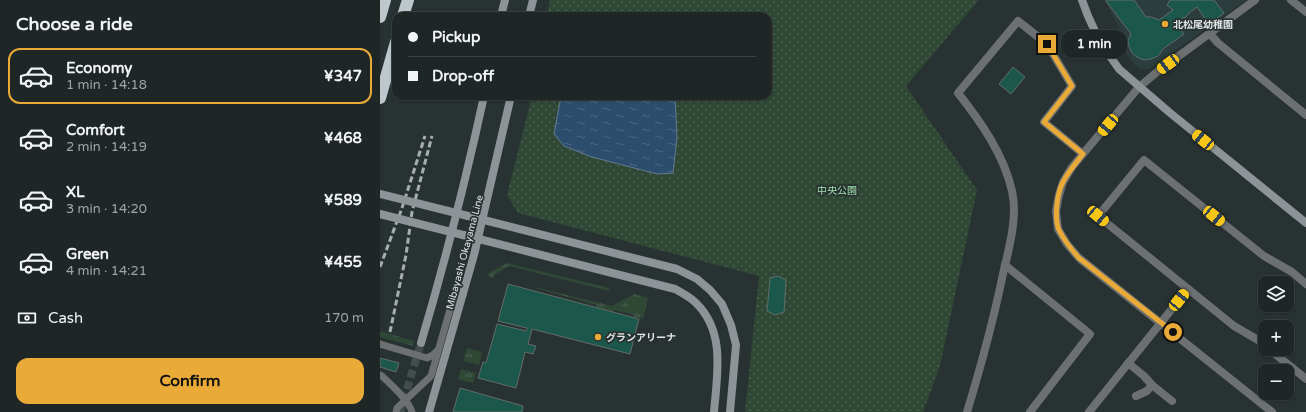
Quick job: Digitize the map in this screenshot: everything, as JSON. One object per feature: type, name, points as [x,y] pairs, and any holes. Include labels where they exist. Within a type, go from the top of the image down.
[{"type":"highway","points":[[380,17],[385,0]]},
{"type":"highway","points":[[404,12],[408,0]]},
{"type":"highway","points":[[380,98],[392,56]]},
{"type":"street","points":[[502,12],[505,0]]},
{"type":"street","points":[[530,12],[533,0]]},
{"type":"street","points":[[1082,0],[1100,42],[1119,69],[1306,223]]},
{"type":"street","points":[[1254,0],[1157,72],[1140,87],[1072,167],[1063,182],[1056,211],[1058,229],[1067,244],[1079,258],[1272,412]]},
{"type":"street","points":[[1291,0],[1306,12]]},
{"type":"street","points":[[967,412],[990,335],[1005,265],[1013,218],[1012,192],[1003,164],[994,146],[958,93],[1018,21],[1047,44],[1072,86],[1044,122],[1083,154]]},
{"type":"street","points":[[1210,34],[1218,43],[1306,115]]},
{"type":"street","name":"Mibayashi Okayama Line","points":[[421,344],[460,201],[483,100]]},
{"type":"street","name":"Mibayashi Okayama Line","points":[[429,412],[464,294],[483,220],[510,100]]},
{"type":"street","points":[[1258,340],[1234,326],[1098,216],[1144,160],[1264,256],[1292,272],[1306,284]]},
{"type":"street","points":[[380,194],[678,269],[697,279],[710,290],[722,304],[731,325],[736,345],[730,412]]},
{"type":"street","points":[[380,214],[676,289],[696,303],[705,314],[713,328],[717,343],[718,365],[714,412]]},
{"type":"street","points":[[1005,265],[1090,334],[1030,412]]},
{"type":"street","points":[[1089,412],[1188,289]]},
{"type":"street","points":[[1278,356],[1306,379]]},
{"type":"street","points":[[1128,363],[1144,376],[1152,385],[1172,400]]},
{"type":"street","points":[[1136,396],[1147,391],[1152,385]]},
{"type":"lane","points":[[396,412],[397,408],[430,376],[451,306],[464,294]]},
{"type":"lane","points":[[380,344],[427,358],[437,351]]},
{"type":"lane","points":[[380,375],[405,400],[412,412]]},
{"type":"shaded area","name":"北松尾幼稚園","points":[[1101,0],[1246,0],[1149,69],[1139,69],[1121,48],[1124,37],[1106,3]]},
{"type":"green space","name":"中央公園","points":[[550,0],[979,0],[906,86],[977,190],[940,366],[923,412],[745,412],[759,276],[518,213],[507,195],[531,100],[772,100],[772,12],[548,12]]},
{"type":"green space","points":[[507,263],[609,288],[609,291],[509,266],[494,275],[493,278],[488,276],[489,273]]},
{"type":"green space","points":[[535,287],[612,306],[634,294],[648,298],[643,319],[634,317],[634,315],[614,310],[613,312],[596,307],[596,305]]},
{"type":"green space","points":[[380,331],[414,341],[413,346],[380,337]]},
{"type":"green space","points":[[467,348],[482,352],[479,365],[463,361]]},
{"type":"green space","points":[[461,369],[476,373],[473,383],[458,379]]},
{"type":"water","points":[[560,100],[675,100],[677,138],[673,173],[657,174],[592,157],[564,146],[554,134]]},
{"type":"building","name":"北松尾幼稚園","points":[[1134,0],[1146,17],[1159,20],[1173,10],[1167,5],[1170,0],[1214,0],[1224,13],[1209,24],[1197,7],[1185,18],[1184,17],[1176,23],[1184,34],[1163,49],[1158,56],[1144,60],[1132,53],[1128,40],[1131,34],[1106,1]]},
{"type":"building","points":[[1013,67],[1025,77],[1011,94],[999,84]]},
{"type":"building","points":[[778,276],[786,280],[784,312],[775,315],[767,311],[770,278]]},
{"type":"building","name":"グランアリーナ","points":[[508,284],[639,319],[630,354],[532,329],[528,344],[536,346],[533,354],[525,352],[516,388],[478,378],[483,362],[486,363],[497,324],[526,331],[527,328],[498,321]]},
{"type":"building","points":[[380,358],[399,363],[396,372],[380,367]]},
{"type":"building","points":[[460,388],[523,406],[522,412],[453,412]]},
{"type":"tunnel","points":[[400,412],[421,343]]},
{"type":"railway","points":[[380,267],[402,208],[425,136]]},
{"type":"railway","points":[[390,332],[406,255],[412,212],[432,136]]},
{"type":"place","name":"北松尾幼稚園","points":[[1165,24]]},
{"type":"place","name":"グランアリーナ","points":[[598,337]]},
{"type":"route","points":[[1047,44],[1072,86],[1044,122],[1083,154],[1072,167],[1063,182],[1056,211],[1058,229],[1067,244],[1079,258],[1173,332]]}]
